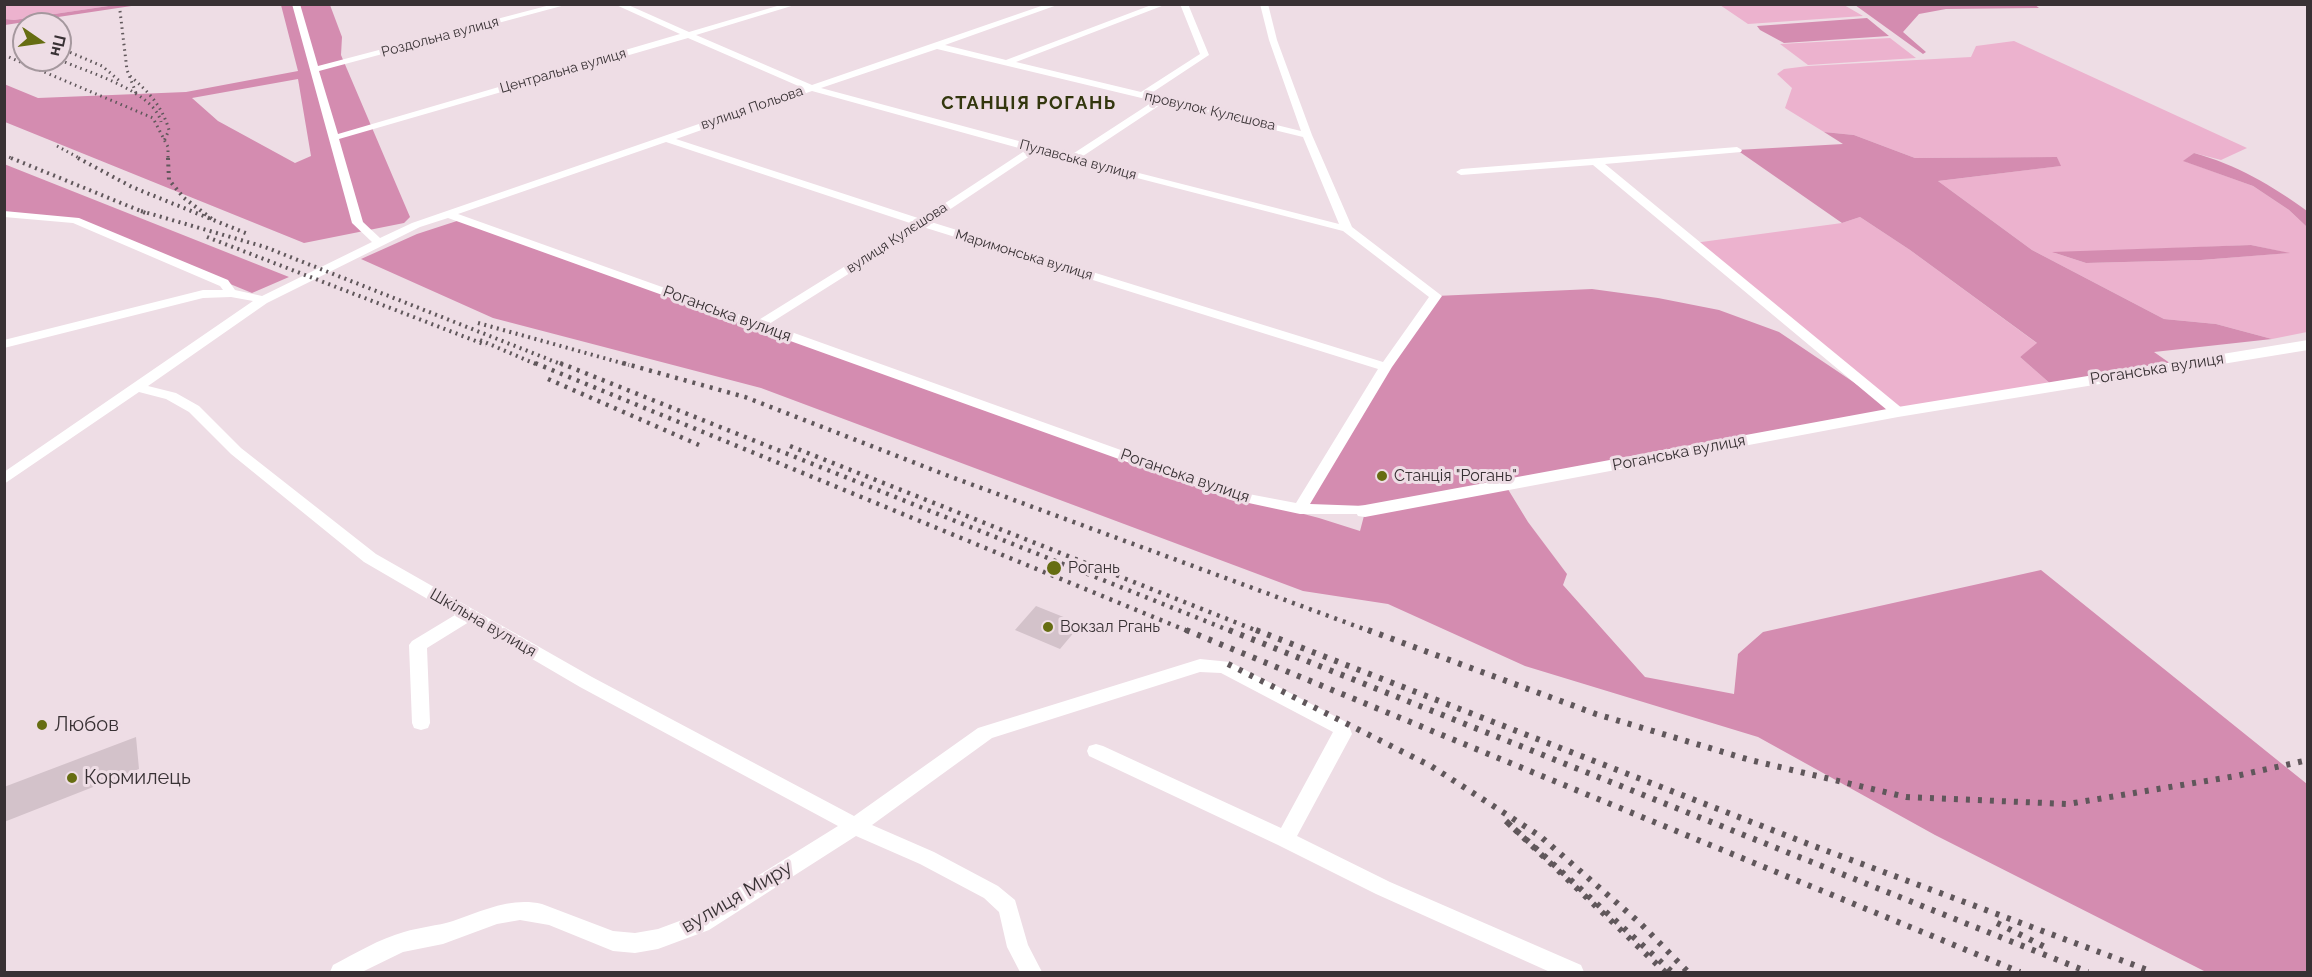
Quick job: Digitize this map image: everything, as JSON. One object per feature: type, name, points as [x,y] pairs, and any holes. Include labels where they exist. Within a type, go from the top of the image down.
[{"type":"main road","name":"Роганська вулиця","points":[[1365,511],[1898,412],[2307,345]]},
{"type":"street","points":[[296,4],[358,224],[378,242]]},
{"type":"street","name":"Роздольна вулиця","points":[[314,70],[565,4]]},
{"type":"street","name":"Пулавська вулиця","points":[[618,4],[810,88],[1072,159],[1347,229]]},
{"type":"street","name":"Центральна вулиця","points":[[333,138],[794,4]]},
{"type":"street","name":"вулиця Польова","points":[[4,478],[263,300],[378,242],[448,214],[664,138],[1056,4]]},
{"type":"street","points":[[1006,63],[1163,4]]},
{"type":"street","points":[[1143,95],[1205,55],[1184,4]]},
{"type":"street","points":[[1264,4],[1273,40],[1307,135],[1347,229],[1436,296],[1386,368],[1299,509]]},
{"type":"street","name":"провулок Кулєшова","points":[[937,46],[1307,135]]},
{"type":"street","points":[[1072,159],[1162,100]]},
{"type":"street","name":"Маримонська вулиця","points":[[664,138],[922,223],[1386,368]]},
{"type":"street","name":"вулиця Кулєшова","points":[[759,325],[922,223],[1034,149]]},
{"type":"street","points":[[1461,172],[1737,150]]},
{"type":"street","points":[[1594,160],[1898,412]]},
{"type":"street","points":[[4,214],[75,220],[224,283],[231,294]]},
{"type":"street","name":"Роганська вулиця","points":[[448,214],[1235,496],[1299,509],[1365,511]]},
{"type":"street","points":[[4,344],[203,294],[231,294],[263,300]]},
{"type":"street","name":"Шкільна вулиця","points":[[136,387],[171,396],[194,409],[236,451],[370,558],[586,682],[855,826],[927,858],[991,892],[1008,907],[1018,947],[1031,972]]},
{"type":"street","points":[[421,723],[418,645],[468,615]]},
{"type":"street","name":"вулиця Миру","points":[[341,972],[387,947],[443,934],[510,910],[533,912],[558,918],[611,941],[626,943],[653,940],[701,923],[855,826],[985,733],[1200,665],[1215,665],[1234,671],[1341,728],[1343,734],[1285,839]]},
{"type":"street","points":[[1096,751],[1285,839],[1383,888],[1573,972]]},
{"type":"shaded area","points":[[2034,4],[2039,8],[1946,9],[1919,14],[1903,32],[1926,52],[1923,54],[1855,5]]},
{"type":"shaded area","points":[[4,5],[115,5],[68,12],[12,12],[12,20],[5,19]]},
{"type":"shaded area","points":[[115,5],[138,5],[72,15],[72,12],[68,12]]},
{"type":"shaded area","points":[[281,5],[330,5],[342,37],[341,55],[410,217],[404,223],[304,243],[5,122],[4,84],[38,98],[186,92],[298,71]],"holes":[[[298,79],[311,156],[295,163],[218,121],[192,98]]]},
{"type":"shaded area","points":[[1720,5],[1844,5],[1863,16],[1748,24]]},
{"type":"shaded area","points":[[1867,18],[1889,36],[1784,43],[1757,26]]},
{"type":"shaded area","points":[[5,19],[12,20],[12,24],[5,25]]},
{"type":"shaded area","points":[[1890,38],[1916,58],[1808,65],[1780,44]]},
{"type":"shaded area","points":[[2014,41],[2247,148],[2221,160],[2194,153],[2184,161],[2253,186],[2289,210],[2307,227],[2307,332],[2272,339],[2216,324],[2164,319],[2032,250],[1938,181],[2060,166],[2057,157],[1915,158],[1854,135],[1824,132],[1785,108],[1792,88],[1777,74],[1784,69],[1808,66],[1971,57],[1976,46]],"holes":[[[2251,245],[2288,253],[2201,260],[2086,263],[2055,253]]]},
{"type":"shaded area","points":[[1824,132],[1854,135],[1915,158],[2057,157],[2061,166],[1938,181],[2032,250],[2164,319],[2216,324],[2272,339],[2154,352],[2174,366],[2053,386],[2020,357],[2037,343],[1910,250],[1860,217],[1842,223],[1737,150],[1843,144]]},
{"type":"shaded area","points":[[2194,153],[2239,170],[2281,193],[2307,211],[2307,227],[2289,210],[2253,186],[2183,161]]},
{"type":"shaded area","points":[[4,164],[289,277],[252,293],[75,220],[5,214]]},
{"type":"shaded area","points":[[1860,217],[1910,250],[2038,344],[2020,357],[2053,386],[1898,412],[1694,243],[1842,223]]},
{"type":"shaded area","points":[[463,219],[1235,496],[1360,531],[1365,512],[1300,509],[1436,296],[1592,289],[1658,298],[1719,310],[1779,332],[1898,412],[1506,486],[1528,522],[1567,574],[1563,585],[1645,677],[1734,694],[1738,654],[1763,632],[2041,570],[2307,784],[2307,972],[2206,972],[1935,835],[1758,737],[1525,666],[1388,604],[1303,591],[761,388],[493,318],[361,259],[417,234]]},
{"type":"shaded area","points":[[2251,245],[2290,253],[2201,260],[2086,263],[2052,252]]},
{"type":"building","name":"Вокзал Ргань","points":[[1036,606],[1081,624],[1060,649],[1015,630]]},
{"type":"building","name":"Кормилець","points":[[136,737],[139,769],[4,822],[4,787]]},
{"type":"railway","points":[[120,11],[127,70],[136,93]]},
{"type":"railway","points":[[72,53],[102,66],[121,82]]},
{"type":"railway","points":[[4,55],[153,118],[164,140]]},
{"type":"railway","points":[[72,65],[133,92],[156,111],[161,122]]},
{"type":"railway","points":[[130,76],[149,94],[163,114],[169,130],[164,140]]},
{"type":"railway","points":[[164,140],[168,147],[168,158]]},
{"type":"railway","points":[[57,146],[81,159]]},
{"type":"railway","points":[[4,155],[14,159]]},
{"type":"railway","points":[[11,158],[148,214]]},
{"type":"railway","points":[[78,158],[132,187],[248,234]]},
{"type":"railway","points":[[168,158],[169,180],[184,198],[212,219]]},
{"type":"railway","points":[[141,211],[265,247],[563,365]]},
{"type":"railway","points":[[207,237],[486,345]]},
{"type":"railway","points":[[478,323],[629,365]]},
{"type":"railway","points":[[480,340],[538,365]]},
{"type":"railway","points":[[535,363],[1190,632]]},
{"type":"railway","points":[[560,363],[1233,632]]},
{"type":"railway","points":[[623,363],[745,397],[946,475],[1372,632]]},
{"type":"railway","points":[[548,379],[699,445]]},
{"type":"railway","points":[[790,446],[1260,632]]},
{"type":"railway","points":[[1186,630],[2020,972]]},
{"type":"railway","points":[[1229,630],[2088,972]]},
{"type":"railway","points":[[1256,630],[1811,845],[2153,972]]},
{"type":"railway","points":[[1368,630],[1596,714],[1750,760],[1906,797],[2068,804],[2236,776],[2308,760]]},
{"type":"railway","points":[[1228,664],[1431,766],[1540,836],[1640,923],[1688,972]]},
{"type":"railway","points":[[1506,821],[1510,825]]},
{"type":"railway","points":[[1510,825],[1672,972]]},
{"type":"railway","points":[[1510,825],[1665,972]]},
{"type":"railway","points":[[1997,923],[2045,947]]},
{"type":"place","name":"Станція \"Рогань\"","points":[[1382,476]]},
{"type":"place","name":"Рогань","points":[[1054,568]]},
{"type":"place","name":"Вокзал Ргань","points":[[1048,627]]},
{"type":"place","name":"Любов","points":[[42,725]]},
{"type":"place","name":"Кормилець","points":[[72,778]]},
{"type":"district","name":"СТАНЦІЯ РОГАНЬ","points":[[1029,104]]}]
